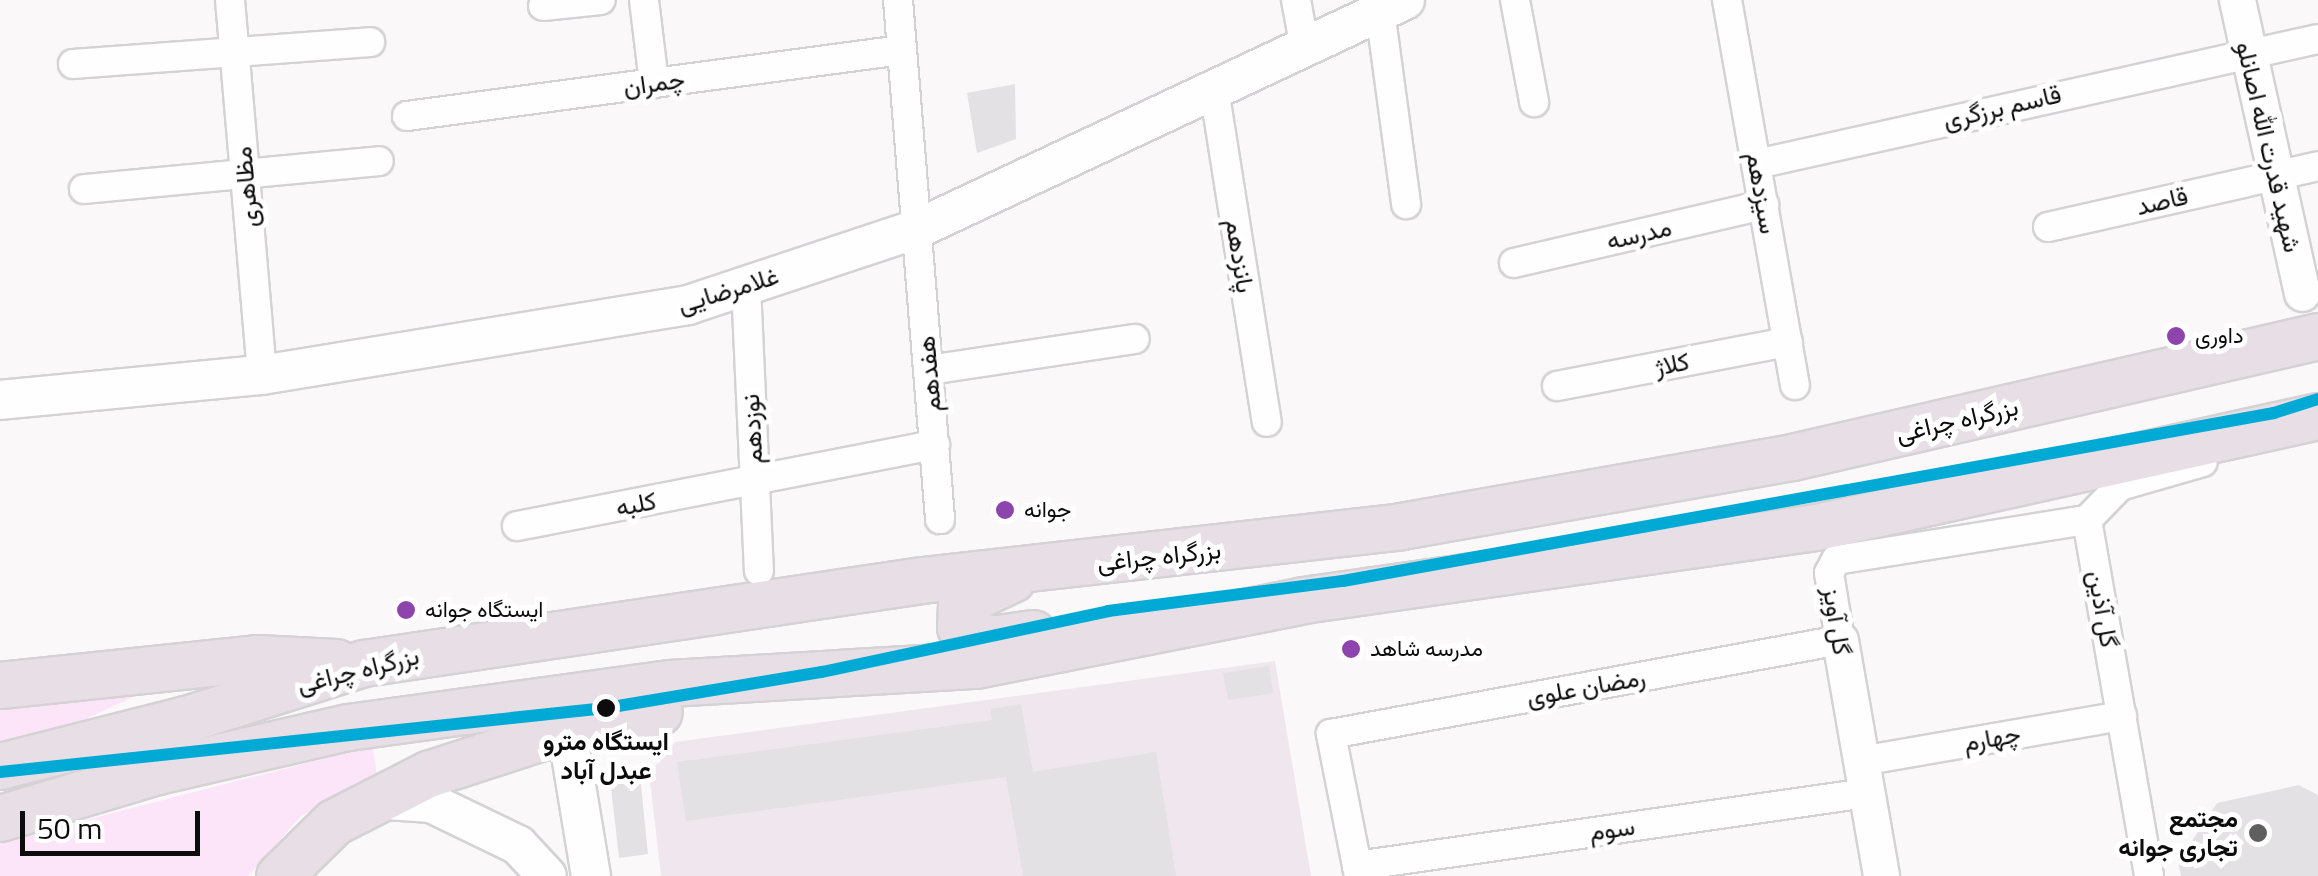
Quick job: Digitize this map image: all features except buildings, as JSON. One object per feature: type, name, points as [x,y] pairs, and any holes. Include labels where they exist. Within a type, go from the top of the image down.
[{"type":"highway","name":"بزرگراه چراغی","points":[[0,766],[186,719],[364,663],[1042,568],[1401,526],[1792,457],[2318,336]]},
{"type":"highway","name":"بزرگراه چراغی","points":[[0,818],[157,771],[348,727],[669,683],[814,679],[976,665],[1303,600],[1816,527],[2260,439],[2318,416]]},
{"type":"highway","points":[[1042,568],[974,592],[962,604],[960,627],[991,639],[1126,622],[1179,624]]},
{"type":"highway","points":[[0,685],[258,658],[364,663]]},
{"type":"highway","points":[[279,876],[334,822],[373,799],[489,752],[567,731],[814,679]]},
{"type":"main road","name":"غلامرضایی","points":[[0,400],[262,374],[688,305],[917,230],[1304,43],[1393,5]]},
{"type":"main road","points":[[567,731],[591,876]]},
{"type":"main road","points":[[373,799],[432,803],[518,845],[546,876]]},
{"type":"street","name":"مظاهری","points":[[230,0],[262,374]]},
{"type":"street","points":[[543,6],[601,0]]},
{"type":"street","points":[[644,0],[654,83]]},
{"type":"street","name":"هفدهم","points":[[898,0],[940,519]]},
{"type":"street","points":[[1296,0],[1304,43]]},
{"type":"street","points":[[1515,0],[1534,102]]},
{"type":"street","name":"سیزدهم","points":[[1728,0],[1796,386]]},
{"type":"street","name":"شهید قدرت الله اصانلو","points":[[2236,0],[2302,294]]},
{"type":"street","points":[[1393,5],[1406,204]]},
{"type":"street","name":"قاسم برزگری","points":[[1756,164],[2318,39]]},
{"type":"street","points":[[73,64],[370,42]]},
{"type":"street","name":"چمران","points":[[406,116],[902,50]]},
{"type":"street","name":"پانزدهم","points":[[1214,88],[1267,422]]},
{"type":"street","points":[[84,189],[244,170],[379,161]]},
{"type":"street","name":"قاصد","points":[[2048,227],[2318,166]]},
{"type":"street","name":"مدرسه","points":[[1514,263],[1764,205]]},
{"type":"street","name":"نوزدهم","points":[[746,286],[759,571]]},
{"type":"street","points":[[929,370],[1135,339]]},
{"type":"street","name":"کلاژ","points":[[1557,386],[1788,342]]},
{"type":"street","points":[[2087,520],[2120,486],[2260,439]]},
{"type":"street","name":"کلبه","points":[[517,526],[935,445]]},
{"type":"street","name":"گل آویز","points":[[1881,876],[1829,572],[1836,560],[2087,520]]},
{"type":"street","name":"گل آذین","points":[[2087,520],[2122,716],[2139,875]]},
{"type":"street","name":"رمضان علوی","points":[[1358,871],[1331,734],[1840,640]]},
{"type":"street","name":"چهارم","points":[[1864,776],[2122,716]]},
{"type":"street","name":"سوم","points":[[1358,871],[1864,776]]},
{"type":"shaded area","points":[[1275,661],[1311,876],[661,876],[649,773],[675,742]]},
{"type":"shaded area","points":[[146,691],[49,736],[0,751],[0,700]]},
{"type":"shaded area","points":[[373,746],[377,777],[301,816],[248,876],[0,876],[0,842]]},
{"type":"transit line","points":[[0,772],[606,708],[822,672],[1108,611],[1343,581],[2274,413],[2318,399]]},
{"type":"place","name":"داوری","points":[[2176,336]]},
{"type":"place","name":"جوانه","points":[[1005,510]]},
{"type":"place","name":"ایستگاه جوانه","points":[[406,610]]},
{"type":"place","name":"مدرسه شاهد","points":[[1351,649]]},
{"type":"place","name":"ایستگاه مترو عبدل آباد","points":[[606,708]]},
{"type":"place","name":"مجتمع تجاری جوانه","points":[[2258,833]]}]
